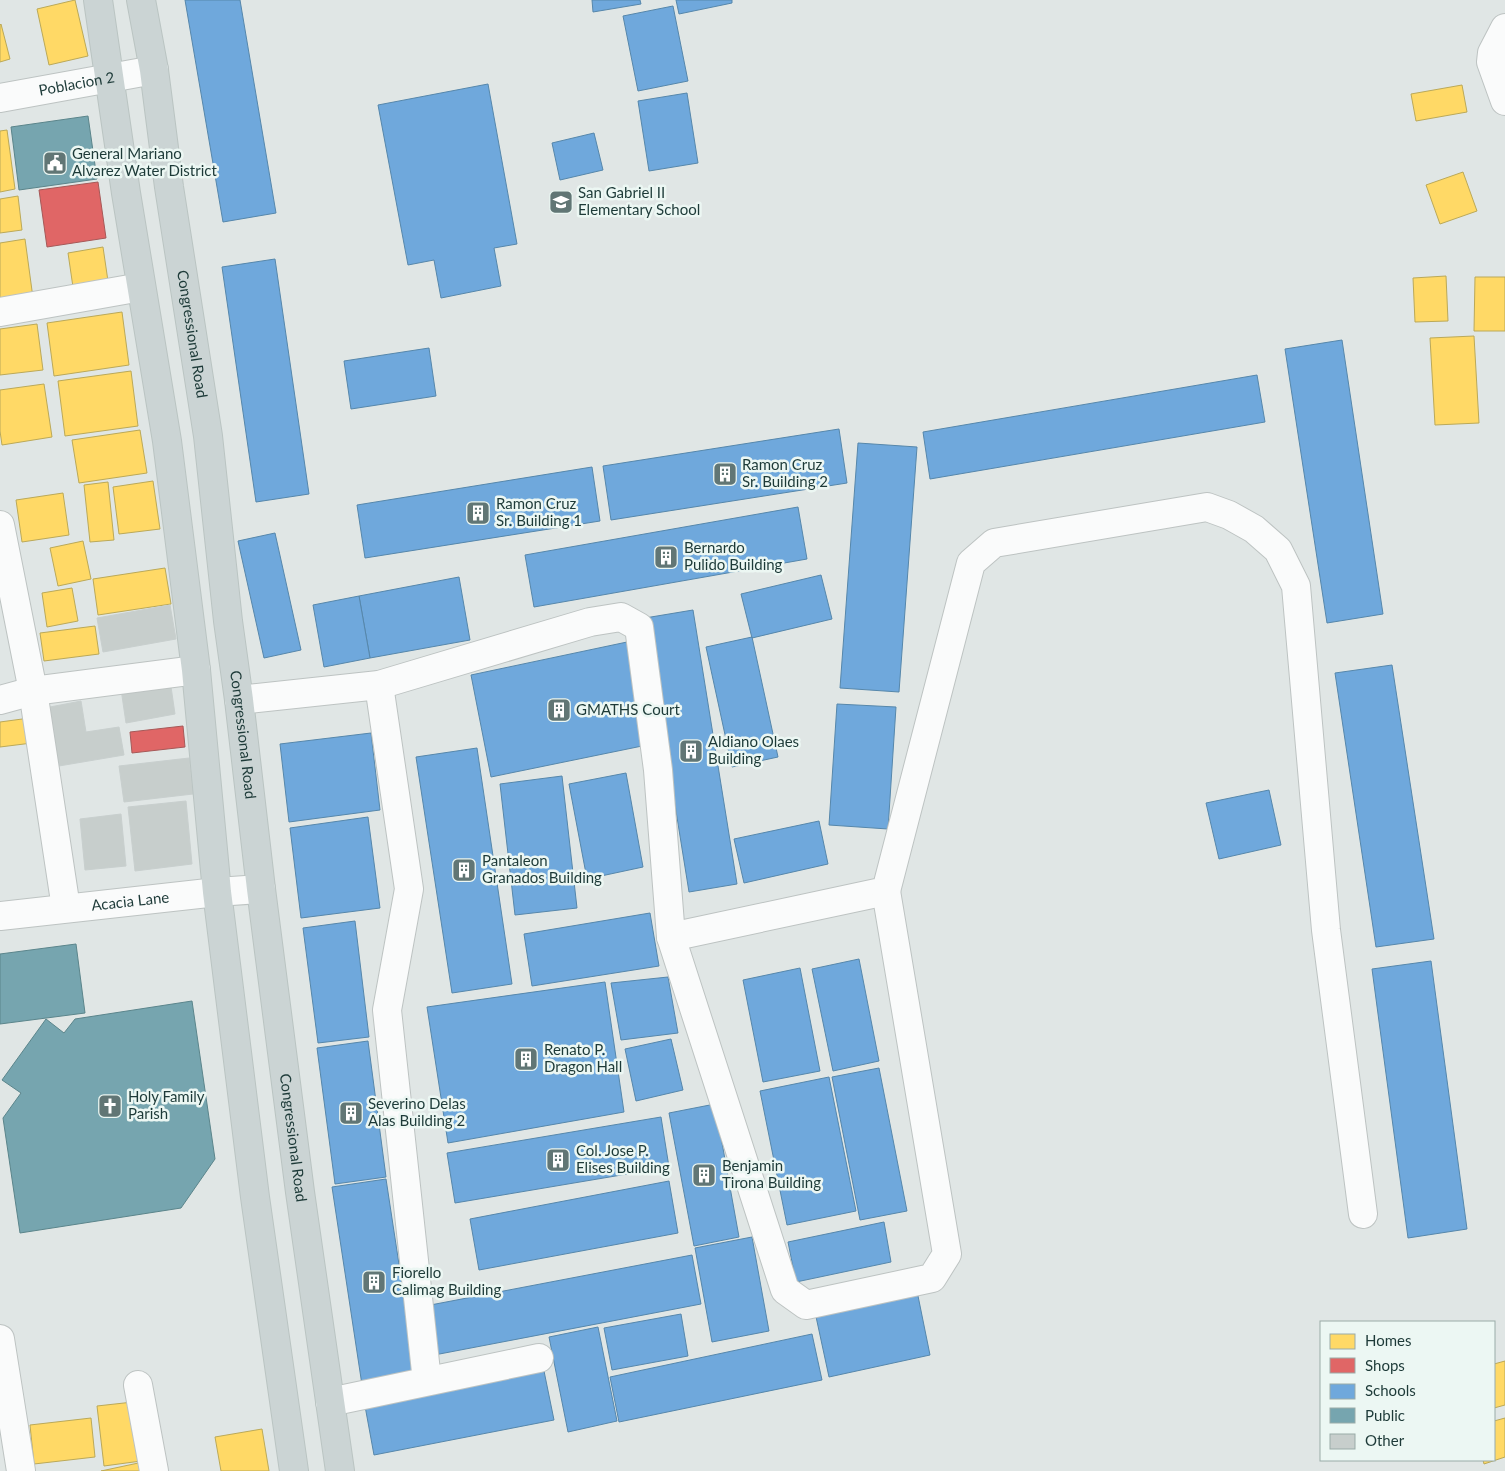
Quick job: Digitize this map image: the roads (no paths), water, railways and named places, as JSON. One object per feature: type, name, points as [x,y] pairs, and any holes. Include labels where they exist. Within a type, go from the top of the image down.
[{"type":"main road","points":[[98,0],[126,193],[166,441],[196,670],[217,892],[254,1197],[294,1471]]},
{"type":"main road","name":"Congressional Road","points":[[140,0],[154,70],[169,187],[208,436],[228,621],[261,890],[300,1192],[340,1471]]},
{"type":"street","points":[[1505,28],[1492,53],[1491,62],[1505,101]]},
{"type":"street","name":"Poblacion 2","points":[[0,98],[154,70]]},
{"type":"street","points":[[0,312],[142,287]]},
{"type":"street","points":[[239,700],[379,685],[590,622],[621,617],[639,627],[658,770],[671,937],[785,1290],[806,1305],[932,1278],[947,1254],[886,891],[971,563],[994,543],[1207,508],[1229,515],[1254,529],[1278,550],[1296,586],[1326,930],[1363,1214]]},
{"type":"street","points":[[0,525],[33,691],[66,908]]},
{"type":"street","points":[[0,700],[33,691],[196,670]]},
{"type":"street","points":[[379,685],[409,889],[387,1010],[427,1382]]},
{"type":"street","name":"Acacia Lane","points":[[0,916],[217,892],[261,890]]},
{"type":"street","points":[[671,937],[886,891]]},
{"type":"street","points":[[0,1339],[21,1471]]},
{"type":"street","points":[[330,1402],[539,1358]]},
{"type":"street","points":[[138,1385],[154,1471]]},
{"type":"place","name":"General Mariano Alvarez Water District","points":[[55,163]]},
{"type":"place","name":"San Gabriel II Elementary School","points":[[561,202]]},
{"type":"place","name":"Ramon Cruz Sr. Building 2","points":[[725,474]]},
{"type":"place","name":"Ramon Cruz Sr. Building 1","points":[[478,513]]},
{"type":"place","name":"Bernardo Pulido Building","points":[[666,557]]},
{"type":"place","name":"GMATHS Court","points":[[559,710]]},
{"type":"place","name":"Aldiano Olaes Building","points":[[691,751]]},
{"type":"place","name":"Pantaleon Granados Building","points":[[464,870]]},
{"type":"place","name":"Renato P. Dragon Hall","points":[[526,1059]]},
{"type":"place","name":"Holy Family Parish","points":[[110,1106]]},
{"type":"place","name":"Severino Delas Alas Building 2","points":[[351,1113]]},
{"type":"place","name":"Col. Jose P. Elises Building","points":[[558,1160]]},
{"type":"place","name":"Benjamin Tirona Building","points":[[704,1175]]},
{"type":"place","name":"Fiorello Calimag Building","points":[[374,1282]]}]
